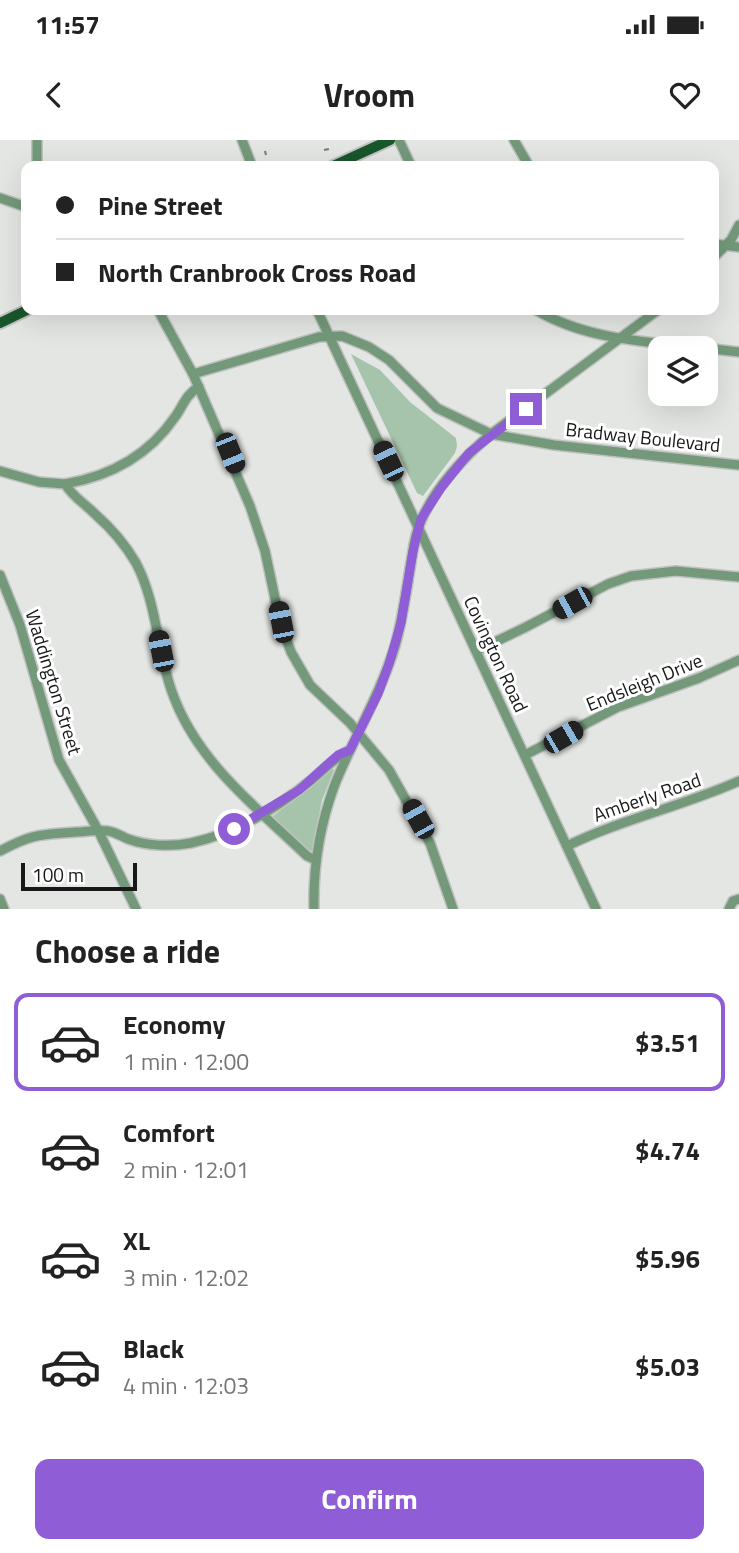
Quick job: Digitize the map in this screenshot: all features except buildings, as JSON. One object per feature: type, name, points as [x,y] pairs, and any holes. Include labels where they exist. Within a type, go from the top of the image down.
[{"type":"main road","points":[[344,161],[390,140]]},
{"type":"main road","points":[[0,323],[21,313]]},
{"type":"street","points":[[37,140],[37,161]]},
{"type":"street","points":[[242,140],[251,161]]},
{"type":"street","points":[[399,140],[409,161]]},
{"type":"street","points":[[514,140],[526,161]]},
{"type":"street","points":[[0,198],[21,205]]},
{"type":"street","points":[[719,252],[739,225]]},
{"type":"street","points":[[719,244],[739,247]]},
{"type":"street","points":[[161,315],[193,374],[230,453],[257,526],[291,652],[310,685],[359,733],[389,770],[430,843],[453,909]]},
{"type":"street","name":"Covington Road","points":[[319,315],[596,909]]},
{"type":"street","points":[[548,315],[585,331],[648,341]]},
{"type":"street","points":[[314,909],[316,860],[329,801],[350,750],[378,694],[395,644],[418,528],[441,488],[469,453],[651,315]]},
{"type":"street","points":[[193,374],[329,335]]},
{"type":"street","name":"Bradway Boulevard","points":[[329,335],[342,336],[379,353],[399,369],[437,408],[491,435],[554,445],[739,466]]},
{"type":"street","points":[[718,350],[739,352]]},
{"type":"street","points":[[0,471],[39,482],[65,484],[110,472],[155,442],[175,417],[186,397],[199,387]]},
{"type":"street","points":[[65,484],[71,494],[109,527],[136,565],[148,593],[172,693],[191,733],[214,766],[307,856],[316,860]]},
{"type":"street","points":[[476,651],[608,584],[631,576],[676,571],[739,577]]},
{"type":"street","name":"Waddington Street","points":[[0,575],[20,625],[59,760],[98,830],[136,909]]},
{"type":"street","name":"Endsleigh Drive","points":[[525,755],[618,707],[699,678],[739,660]]},
{"type":"street","points":[[0,851],[34,835],[98,830],[110,831],[149,844],[187,843],[225,833],[263,813],[306,785],[338,755],[350,750]]},
{"type":"street","name":"Amberly Road","points":[[567,846],[612,826],[739,781]]},
{"type":"street","points":[[0,899],[4,909]]},
{"type":"street","points":[[729,909],[731,904],[739,899]]},
{"type":"path","points":[[324,150],[329,149]]},
{"type":"path","points":[[265,151],[266,155]]},
{"type":"green space","points":[[351,354],[380,370],[410,402],[456,438],[455,453],[423,496],[417,493]]},
{"type":"green space","points":[[332,768],[334,770],[322,800],[310,852],[273,816]]},
{"type":"route","points":[[234,829],[299,790],[338,755],[350,750],[378,694],[389,664],[401,623],[421,519],[469,453],[526,409]]}]
